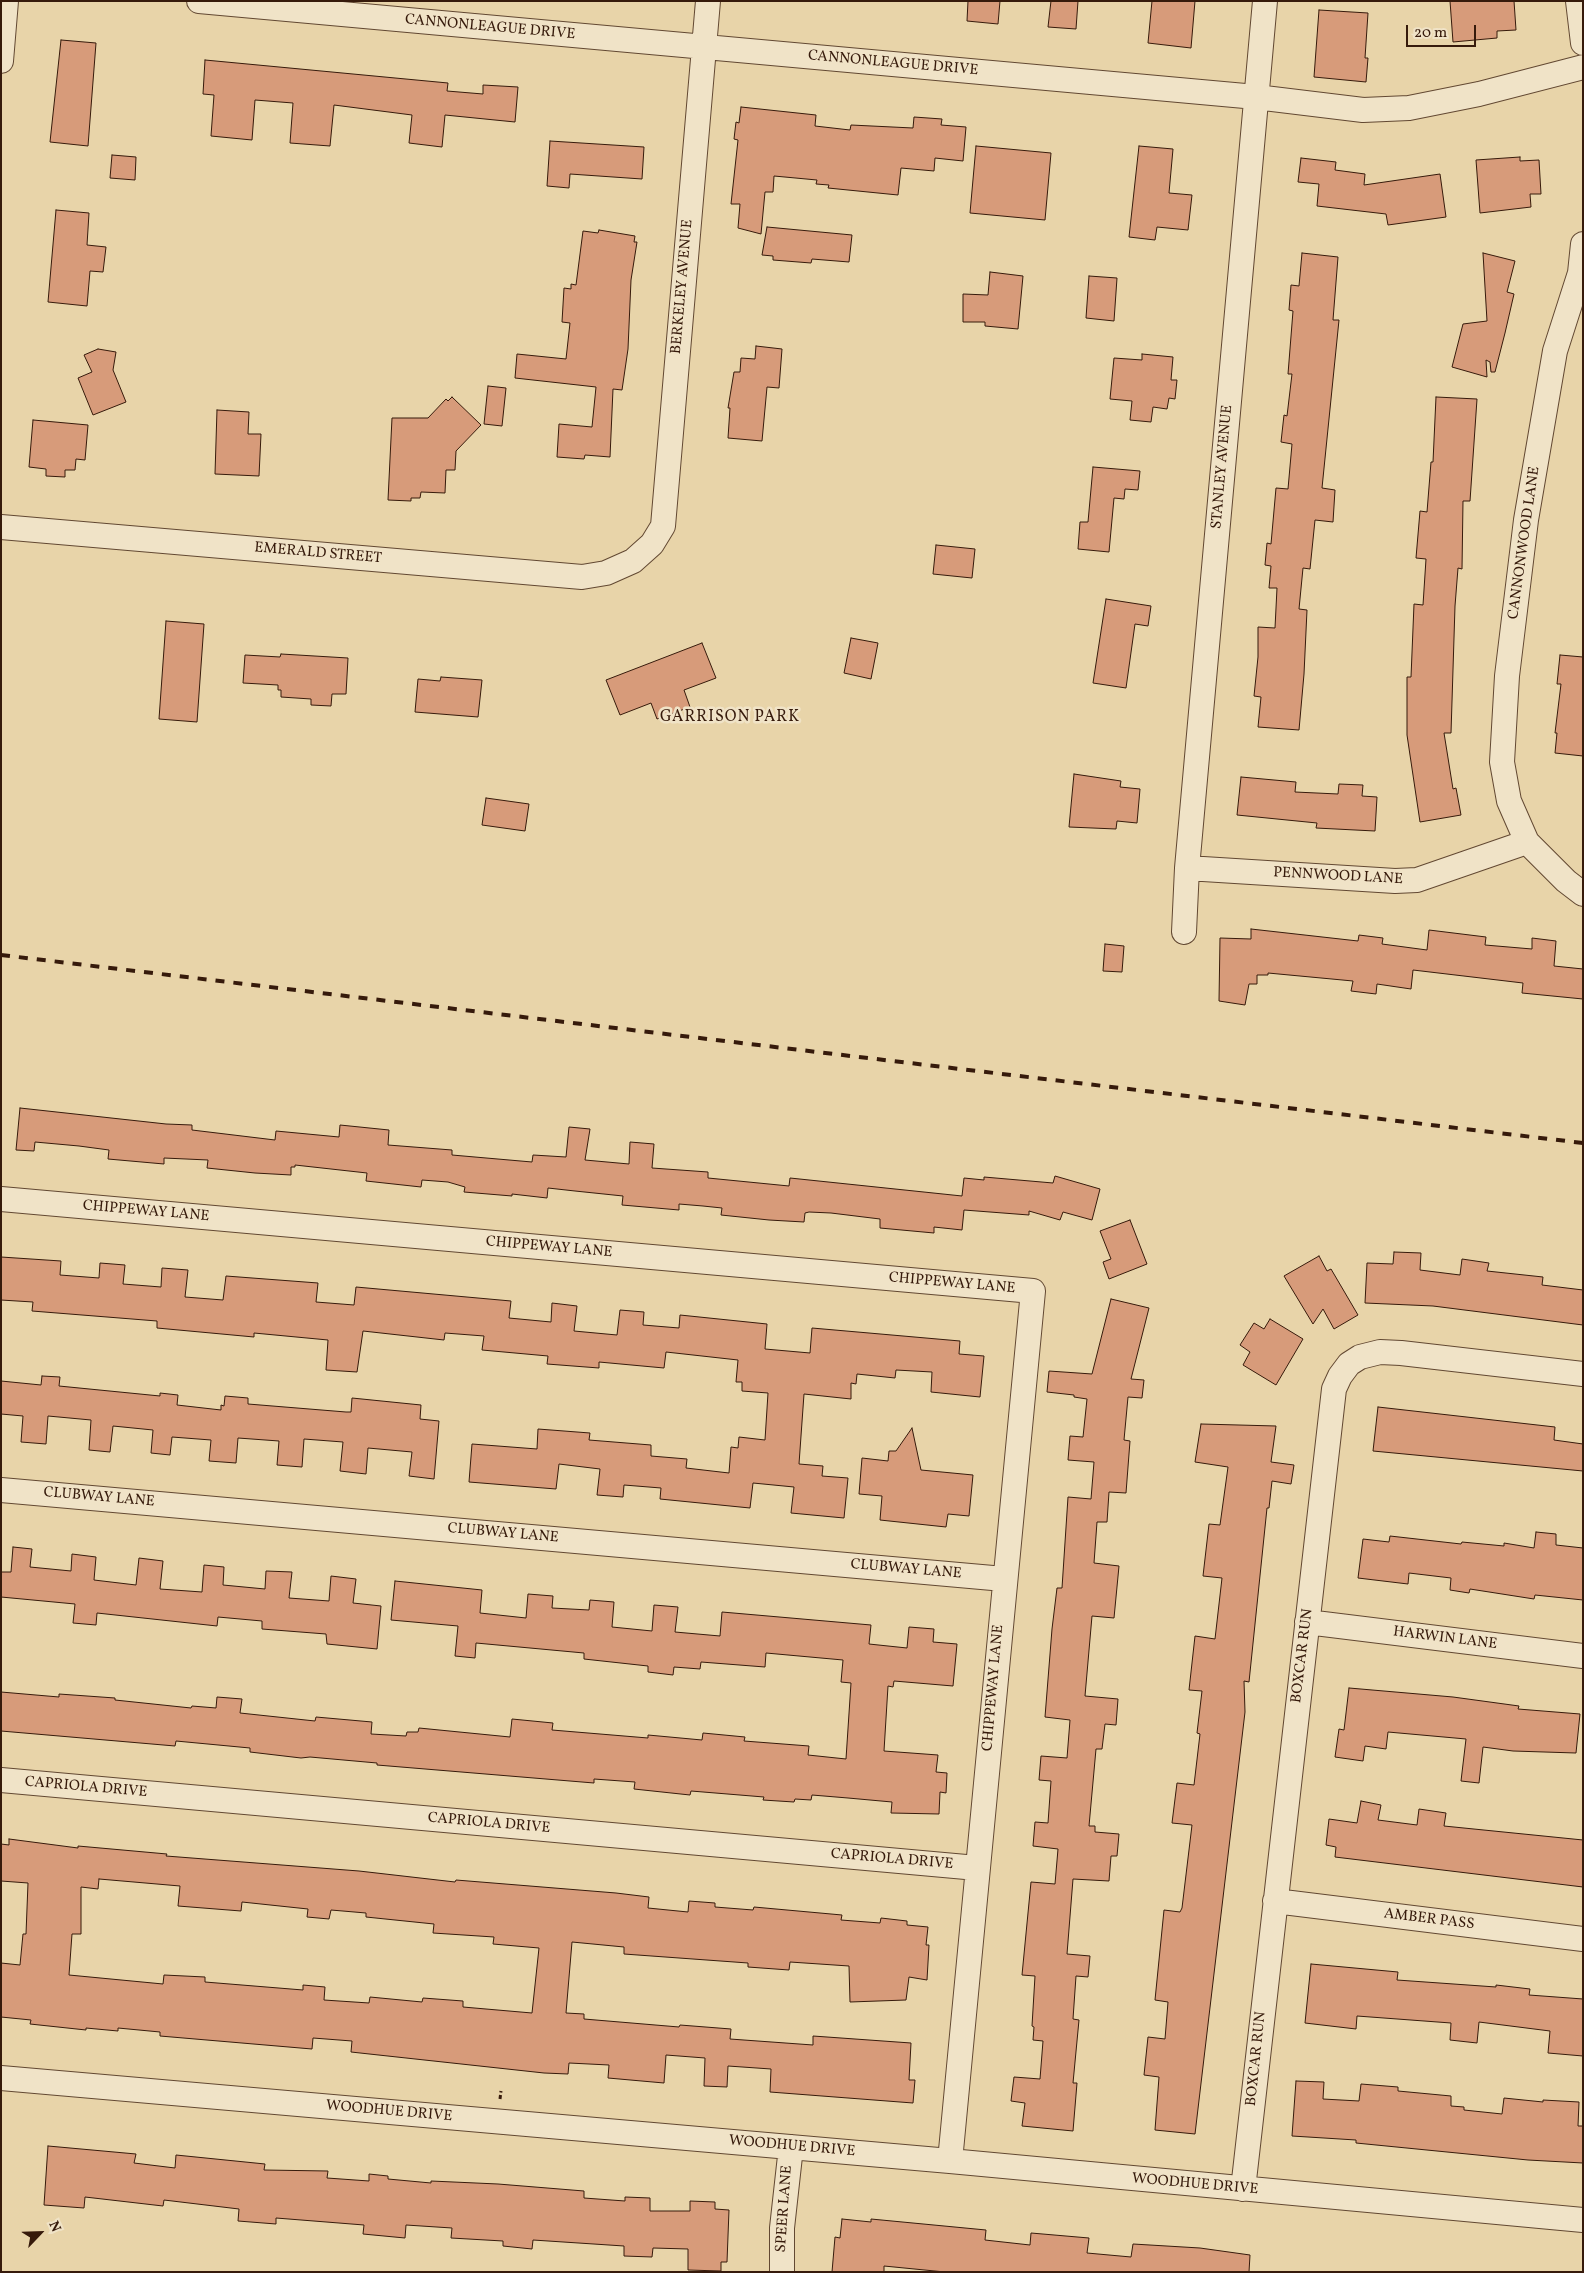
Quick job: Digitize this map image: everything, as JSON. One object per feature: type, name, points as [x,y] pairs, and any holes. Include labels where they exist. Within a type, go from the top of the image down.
[{"type":"street","points":[[1,61],[6,1]]},
{"type":"street","name":"CANNONLEAGUE DRIVE","points":[[199,1],[1256,97],[1363,110],[1409,108],[1479,94],[1583,67]]},
{"type":"street","name":"BERKELEY AVENUE","points":[[633,561],[652,544],[663,526],[708,1]]},
{"type":"street","name":"STANLEY AVENUE","points":[[1184,932],[1187,868],[1265,1]]},
{"type":"street","points":[[1578,1],[1583,43]]},
{"type":"street","name":"CANNONWOOD LANE","points":[[1528,842],[1509,801],[1502,762],[1507,676],[1526,520],[1555,351],[1581,273],[1583,244]]},
{"type":"street","name":"EMERALD STREET","points":[[1,527],[582,577],[606,573],[633,561]]},
{"type":"street","points":[[1528,842],[1566,882],[1583,894]]},
{"type":"street","name":"PENNWOOD LANE","points":[[1187,868],[1395,881],[1417,880],[1528,842]]},
{"type":"street","name":"CHIPPEWAY LANE","points":[[1,1199],[1033,1291],[1004,1579],[950,2162]]},
{"type":"street","name":"BOXCAR RUN","points":[[1243,2189],[1334,1389],[1340,1376],[1349,1364],[1360,1357],[1380,1352],[1583,1374]]},
{"type":"street","name":"CLUBWAY LANE","points":[[1,1490],[1004,1579]]},
{"type":"street","name":"HARWIN LANE","points":[[1307,1622],[1583,1656]]},
{"type":"street","name":"CAPRIOLA DRIVE","points":[[1,1780],[977,1868]]},
{"type":"street","name":"AMBER PASS","points":[[1275,1901],[1583,1940]]},
{"type":"street","name":"WOODHUE DRIVE","points":[[1,2078],[790,2147],[1583,2220]]},
{"type":"street","name":"SPEER LANE","points":[[782,2272],[782,2228],[790,2147]]},
{"type":"building","points":[[968,1],[1000,1],[998,24],[967,21]]},
{"type":"building","points":[[1051,1],[1078,1],[1076,29],[1048,27]]},
{"type":"building","points":[[1152,1],[1195,1],[1191,48],[1148,43]]},
{"type":"building","points":[[1450,1],[1514,1],[1516,30],[1497,31],[1497,38],[1453,42]]},
{"type":"building","points":[[1319,10],[1368,13],[1365,58],[1368,58],[1366,82],[1314,77]]},
{"type":"building","points":[[61,40],[96,43],[88,146],[50,142]]},
{"type":"building","points":[[205,60],[448,83],[447,91],[483,94],[483,85],[518,87],[515,122],[445,115],[442,147],[409,143],[412,115],[334,105],[330,146],[290,143],[293,103],[255,100],[252,140],[211,136],[214,95],[203,94]]},
{"type":"building","points":[[741,107],[816,115],[815,126],[850,130],[851,125],[913,128],[914,117],[942,119],[941,125],[966,127],[963,161],[935,158],[934,171],[901,168],[898,195],[828,188],[829,185],[816,184],[817,180],[774,176],[773,192],[765,192],[761,234],[738,228],[740,204],[731,204],[738,140],[734,139],[736,122],[739,123]]},
{"type":"building","points":[[550,141],[644,147],[642,179],[570,174],[569,188],[547,186]]},
{"type":"building","points":[[976,146],[1051,153],[1045,220],[970,213]]},
{"type":"building","points":[[1139,146],[1173,149],[1169,193],[1192,195],[1188,230],[1157,227],[1155,240],[1129,237]]},
{"type":"building","points":[[112,155],[136,157],[135,180],[110,178]]},
{"type":"building","points":[[1520,157],[1520,161],[1539,160],[1541,194],[1530,194],[1531,207],[1480,213],[1476,160]]},
{"type":"building","points":[[1301,158],[1336,162],[1335,170],[1365,174],[1364,185],[1440,174],[1446,217],[1388,225],[1386,214],[1317,206],[1319,184],[1298,182]]},
{"type":"building","points":[[56,210],[89,213],[87,245],[106,247],[103,272],[90,271],[87,306],[48,302]]},
{"type":"building","points":[[767,227],[852,235],[849,262],[812,259],[811,263],[773,260],[773,256],[762,255]]},
{"type":"building","points":[[599,230],[635,236],[634,242],[637,242],[631,280],[628,349],[622,390],[613,389],[610,457],[585,455],[584,459],[557,457],[559,424],[592,427],[596,387],[515,378],[517,354],[566,359],[570,323],[562,322],[564,288],[571,289],[571,284],[576,285],[583,231],[598,233]]},
{"type":"building","points":[[1302,253],[1338,257],[1333,320],[1339,320],[1322,488],[1335,490],[1333,522],[1315,520],[1310,569],[1303,568],[1299,609],[1307,610],[1299,730],[1258,727],[1261,697],[1254,696],[1258,657],[1258,627],[1275,628],[1277,588],[1269,588],[1271,566],[1265,565],[1267,543],[1271,544],[1276,488],[1288,489],[1292,444],[1281,442],[1284,415],[1287,416],[1292,374],[1288,374],[1293,311],[1289,310],[1291,285],[1299,286]]},
{"type":"building","points":[[1483,253],[1515,261],[1507,292],[1514,294],[1505,333],[1495,372],[1491,372],[1490,362],[1486,360],[1487,377],[1452,367],[1463,324],[1487,321]]},
{"type":"building","points":[[990,272],[1023,276],[1018,329],[985,326],[985,322],[963,322],[963,294],[988,295]]},
{"type":"building","points":[[1089,276],[1117,278],[1114,321],[1086,318]]},
{"type":"building","points":[[756,346],[782,349],[779,388],[767,387],[762,441],[728,438],[730,408],[728,408],[734,372],[740,372],[741,358],[755,359]]},
{"type":"building","points":[[98,349],[116,352],[113,370],[126,402],[93,415],[78,378],[92,372],[84,355]]},
{"type":"building","points":[[1142,354],[1173,357],[1171,380],[1177,380],[1175,399],[1169,398],[1167,409],[1153,407],[1151,422],[1130,420],[1132,401],[1110,399],[1114,358],[1142,360]]},
{"type":"building","points":[[488,386],[506,388],[502,426],[484,424]]},
{"type":"building","points":[[452,397],[481,425],[456,451],[455,470],[446,470],[445,493],[421,492],[420,498],[411,498],[411,501],[388,500],[392,418],[428,418],[446,399],[448,401]]},
{"type":"building","points":[[1436,397],[1477,399],[1470,501],[1463,501],[1462,569],[1458,568],[1455,606],[1451,733],[1444,733],[1453,789],[1456,788],[1461,815],[1420,822],[1407,735],[1407,677],[1411,677],[1414,604],[1423,605],[1426,559],[1416,558],[1420,511],[1427,512],[1431,462],[1433,462]]},
{"type":"building","points":[[217,410],[249,412],[248,434],[261,434],[259,476],[215,474]]},
{"type":"building","points":[[33,420],[88,425],[85,460],[76,459],[75,470],[65,470],[65,477],[46,476],[46,469],[29,467]]},
{"type":"building","points":[[1093,467],[1140,471],[1138,490],[1125,489],[1124,499],[1114,498],[1109,552],[1078,549],[1080,522],[1088,522]]},
{"type":"building","points":[[936,545],[975,549],[972,578],[933,574]]},
{"type":"building","points":[[1106,599],[1151,606],[1148,626],[1135,624],[1126,688],[1093,683]]},
{"type":"building","points":[[166,621],[204,624],[197,722],[159,719]]},
{"type":"building","points":[[851,638],[878,643],[871,679],[844,673]]},
{"type":"building","points":[[702,643],[716,678],[684,690],[690,707],[657,719],[651,703],[620,715],[606,680]]},
{"type":"building","points":[[281,654],[348,658],[346,694],[332,694],[331,706],[311,705],[311,699],[281,697],[281,690],[278,690],[278,685],[243,683],[245,655],[280,657]]},
{"type":"building","points":[[1560,655],[1583,657],[1583,756],[1555,753],[1557,733],[1555,733],[1561,684],[1557,684]]},
{"type":"building","points":[[441,677],[482,680],[478,717],[415,712],[418,679],[440,681]]},
{"type":"building","points":[[1074,774],[1121,781],[1120,787],[1140,789],[1137,823],[1117,821],[1116,829],[1069,827]]},
{"type":"building","points":[[1241,777],[1296,782],[1295,792],[1338,794],[1339,784],[1363,785],[1362,796],[1377,797],[1375,831],[1316,828],[1317,823],[1237,815]]},
{"type":"building","points":[[486,798],[529,804],[525,831],[482,825]]},
{"type":"building","points":[[1251,929],[1358,941],[1359,935],[1383,938],[1382,944],[1427,950],[1429,930],[1486,937],[1485,945],[1532,949],[1532,938],[1556,941],[1554,966],[1583,969],[1583,999],[1522,993],[1523,983],[1413,970],[1411,989],[1377,984],[1376,994],[1351,991],[1353,981],[1268,973],[1268,975],[1257,975],[1257,984],[1249,984],[1245,1005],[1219,1001],[1220,938],[1251,939]]},
{"type":"building","points":[[1105,944],[1124,946],[1122,972],[1103,971]]},
{"type":"building","points":[[20,1108],[166,1124],[192,1125],[192,1130],[275,1140],[276,1131],[339,1137],[340,1125],[389,1130],[388,1145],[452,1150],[452,1155],[532,1162],[533,1155],[566,1157],[569,1127],[590,1129],[585,1160],[629,1164],[630,1142],[654,1144],[652,1168],[708,1172],[708,1178],[789,1186],[790,1178],[962,1196],[964,1178],[984,1180],[984,1177],[1053,1183],[1055,1176],[1100,1189],[1092,1220],[1063,1212],[1060,1220],[1029,1211],[1029,1215],[964,1210],[962,1230],[934,1227],[934,1233],[880,1228],[880,1219],[831,1213],[805,1213],[804,1222],[769,1220],[721,1215],[722,1208],[703,1206],[679,1204],[679,1210],[622,1205],[623,1196],[548,1188],[547,1198],[512,1194],[512,1196],[464,1192],[465,1187],[448,1182],[422,1180],[421,1187],[366,1181],[367,1173],[295,1165],[295,1167],[291,1167],[291,1175],[207,1168],[208,1160],[164,1158],[164,1164],[108,1159],[109,1150],[35,1142],[34,1151],[16,1150]]},
{"type":"building","points":[[1130,1220],[1147,1264],[1109,1279],[1103,1262],[1111,1259],[1100,1231]]},
{"type":"building","points":[[1394,1252],[1421,1253],[1420,1270],[1460,1275],[1462,1259],[1489,1263],[1487,1271],[1543,1277],[1542,1285],[1583,1290],[1583,1325],[1433,1306],[1365,1303],[1367,1263],[1393,1264]]},
{"type":"building","points":[[1319,1256],[1327,1271],[1331,1269],[1358,1315],[1334,1329],[1323,1309],[1313,1324],[1284,1276]]},
{"type":"building","points":[[1,1257],[61,1261],[60,1275],[99,1278],[100,1263],[125,1265],[123,1284],[161,1287],[162,1268],[188,1270],[185,1297],[223,1300],[226,1276],[318,1283],[316,1302],[354,1305],[356,1287],[511,1301],[509,1318],[551,1322],[552,1303],[577,1306],[574,1331],[617,1335],[620,1310],[644,1312],[643,1325],[679,1328],[680,1315],[767,1324],[765,1349],[810,1353],[812,1328],[960,1341],[959,1354],[984,1356],[980,1397],[931,1392],[932,1372],[896,1370],[895,1378],[857,1374],[856,1384],[851,1383],[851,1399],[804,1394],[799,1464],[823,1466],[822,1476],[848,1478],[844,1518],[791,1513],[794,1487],[753,1483],[750,1508],[660,1499],[661,1488],[624,1485],[623,1497],[597,1495],[600,1469],[559,1464],[556,1489],[469,1482],[472,1444],[537,1449],[538,1429],[590,1433],[589,1440],[651,1445],[651,1456],[687,1459],[686,1468],[729,1473],[731,1447],[738,1448],[739,1437],[765,1440],[768,1393],[742,1391],[742,1382],[736,1382],[738,1360],[666,1352],[664,1368],[599,1362],[599,1368],[547,1364],[548,1356],[482,1350],[484,1336],[445,1333],[444,1340],[363,1331],[357,1372],[326,1370],[328,1340],[254,1333],[254,1337],[157,1328],[157,1321],[32,1311],[33,1302],[1,1300]]},
{"type":"building","points":[[1111,1299],[1149,1308],[1131,1379],[1144,1380],[1142,1398],[1128,1397],[1124,1440],[1130,1441],[1126,1493],[1109,1492],[1107,1522],[1097,1522],[1094,1563],[1119,1566],[1114,1618],[1092,1616],[1085,1696],[1118,1699],[1116,1725],[1105,1724],[1102,1749],[1096,1749],[1089,1826],[1095,1826],[1095,1832],[1119,1834],[1117,1856],[1111,1856],[1109,1881],[1073,1879],[1067,1954],[1090,1956],[1088,1977],[1076,1976],[1073,2019],[1079,2020],[1073,2083],[1077,2083],[1073,2131],[1022,2126],[1025,2103],[1011,2101],[1014,2077],[1040,2079],[1043,2041],[1033,2040],[1034,2027],[1032,2026],[1035,1976],[1022,1975],[1031,1882],[1055,1884],[1058,1849],[1033,1846],[1035,1822],[1048,1823],[1051,1781],[1039,1780],[1041,1756],[1067,1758],[1070,1720],[1045,1717],[1052,1629],[1057,1588],[1062,1588],[1068,1497],[1091,1499],[1094,1462],[1068,1460],[1070,1436],[1083,1437],[1087,1399],[1074,1397],[1074,1395],[1047,1392],[1049,1371],[1092,1374]]},
{"type":"building","points":[[1270,1319],[1303,1339],[1276,1385],[1243,1365],[1250,1352],[1240,1345],[1254,1323],[1264,1329]]},
{"type":"building","points":[[42,1376],[60,1377],[59,1386],[160,1396],[160,1393],[178,1395],[177,1405],[221,1410],[221,1405],[224,1406],[225,1396],[248,1398],[248,1404],[346,1412],[351,1412],[352,1398],[421,1405],[420,1419],[439,1421],[434,1479],[409,1476],[412,1452],[368,1448],[366,1474],[340,1471],[343,1442],[304,1439],[302,1467],[277,1465],[279,1441],[238,1438],[236,1463],[209,1461],[211,1440],[172,1437],[170,1455],[151,1453],[153,1430],[113,1426],[110,1452],[89,1450],[91,1420],[48,1416],[46,1444],[21,1442],[23,1416],[1,1414],[1,1381],[41,1385]]},
{"type":"building","points":[[1378,1407],[1555,1427],[1554,1440],[1583,1444],[1583,1471],[1373,1451]]},
{"type":"building","points":[[1201,1424],[1276,1426],[1271,1462],[1294,1465],[1291,1484],[1272,1481],[1269,1508],[1267,1508],[1249,1682],[1244,1681],[1245,1712],[1195,2134],[1155,2130],[1159,2077],[1144,2075],[1148,2037],[1165,2039],[1168,2002],[1155,2000],[1164,1910],[1180,1912],[1182,1908],[1192,1825],[1172,1823],[1177,1783],[1194,1785],[1200,1734],[1197,1733],[1202,1691],[1189,1690],[1195,1636],[1215,1639],[1222,1578],[1203,1576],[1209,1524],[1220,1525],[1228,1467],[1195,1462]]},
{"type":"building","points":[[912,1428],[921,1470],[973,1475],[969,1516],[948,1514],[946,1527],[880,1520],[882,1496],[859,1494],[862,1458],[888,1461],[889,1451],[896,1451]]},
{"type":"building","points":[[1536,1532],[1556,1534],[1556,1545],[1583,1548],[1583,1600],[1535,1595],[1534,1599],[1470,1589],[1469,1593],[1450,1590],[1451,1578],[1409,1573],[1408,1584],[1358,1578],[1363,1539],[1389,1542],[1390,1536],[1461,1544],[1462,1542],[1504,1546],[1504,1543],[1534,1548]]},
{"type":"building","points":[[13,1547],[32,1549],[30,1567],[71,1571],[72,1554],[96,1557],[94,1580],[136,1585],[139,1558],[163,1561],[160,1589],[202,1592],[204,1565],[224,1567],[223,1585],[265,1589],[266,1571],[292,1572],[289,1598],[329,1601],[331,1576],[356,1579],[353,1603],[381,1606],[377,1649],[327,1644],[326,1634],[262,1629],[262,1621],[218,1617],[217,1626],[97,1613],[96,1625],[73,1623],[75,1604],[1,1597],[1,1572],[11,1572]]},
{"type":"building","points":[[395,1581],[482,1590],[480,1613],[526,1618],[528,1594],[553,1596],[552,1608],[589,1610],[590,1600],[614,1602],[612,1627],[652,1631],[654,1605],[678,1607],[675,1632],[720,1636],[722,1612],[871,1625],[869,1644],[907,1648],[909,1627],[934,1629],[933,1642],[957,1644],[953,1686],[894,1681],[893,1687],[888,1686],[884,1751],[938,1755],[936,1772],[947,1773],[946,1793],[940,1792],[939,1814],[891,1813],[892,1802],[848,1798],[812,1795],[811,1800],[795,1799],[794,1802],[763,1800],[764,1797],[691,1791],[690,1795],[634,1789],[635,1782],[594,1779],[594,1783],[377,1765],[377,1763],[310,1757],[301,1758],[250,1752],[250,1748],[176,1741],[175,1746],[1,1731],[1,1692],[59,1697],[59,1694],[115,1698],[115,1700],[191,1708],[192,1706],[216,1708],[217,1697],[242,1699],[240,1713],[315,1721],[316,1717],[372,1722],[371,1734],[406,1736],[407,1732],[418,1732],[419,1728],[510,1737],[512,1719],[553,1723],[552,1730],[648,1738],[648,1735],[702,1740],[703,1733],[745,1737],[744,1741],[809,1746],[808,1755],[846,1759],[851,1683],[841,1682],[843,1660],[766,1653],[765,1667],[701,1662],[700,1669],[674,1667],[673,1675],[648,1672],[648,1666],[584,1659],[584,1653],[476,1643],[475,1658],[455,1656],[458,1626],[391,1620]]},
{"type":"building","points":[[1349,1688],[1453,1697],[1519,1706],[1518,1709],[1580,1714],[1576,1753],[1513,1751],[1483,1747],[1479,1783],[1461,1781],[1466,1739],[1388,1732],[1386,1749],[1365,1746],[1363,1761],[1335,1757],[1339,1729],[1344,1730]]},
{"type":"building","points":[[1361,1801],[1381,1805],[1378,1820],[1417,1825],[1419,1809],[1446,1813],[1444,1826],[1583,1840],[1583,1887],[1335,1857],[1336,1847],[1326,1845],[1329,1819],[1357,1823]]},
{"type":"building","points":[[9,1839],[78,1848],[78,1846],[167,1854],[166,1856],[359,1871],[455,1882],[456,1880],[616,1893],[649,1897],[648,1908],[688,1912],[689,1901],[715,1903],[715,1907],[753,1910],[754,1907],[842,1915],[841,1920],[880,1923],[881,1918],[907,1921],[907,1925],[928,1927],[926,1945],[929,1945],[927,1980],[909,1977],[906,2000],[850,2002],[849,1966],[790,1962],[789,1970],[748,1967],[748,1963],[624,1954],[624,1947],[572,1942],[566,2013],[584,2014],[584,2019],[679,2027],[680,2025],[731,2029],[730,2039],[813,2045],[813,2036],[911,2043],[909,2080],[915,2080],[913,2103],[770,2092],[771,2069],[728,2066],[727,2087],[704,2086],[705,2058],[666,2055],[664,2083],[608,2078],[609,2065],[569,2063],[568,2074],[544,2073],[351,2052],[352,2041],[313,2038],[312,2049],[160,2036],[160,2032],[118,2028],[118,2031],[86,2028],[86,2030],[30,2024],[31,2020],[1,2017],[1,1963],[20,1965],[23,1934],[26,1934],[28,1883],[1,1881],[1,1844],[9,1845]],"holes":[[[99,1879],[180,1886],[178,1906],[241,1911],[242,1902],[308,1909],[307,1917],[329,1919],[331,1910],[366,1913],[366,1917],[434,1924],[433,1933],[494,1937],[493,1944],[539,1948],[532,2013],[463,2007],[463,2001],[423,1998],[422,2002],[370,1997],[369,2003],[324,2000],[325,1987],[303,1985],[303,1990],[205,1982],[205,1977],[164,1975],[163,1984],[69,1975],[72,1934],[81,1934],[81,1887],[98,1889]]]},
{"type":"building","points":[[1311,1964],[1398,1972],[1397,1980],[1496,1987],[1496,1985],[1530,1989],[1529,1995],[1583,1999],[1583,2056],[1548,2053],[1550,2031],[1479,2022],[1477,2043],[1450,2040],[1451,2023],[1357,2016],[1356,2029],[1305,2023]]},
{"type":"building","points":[[1296,2081],[1324,2082],[1323,2099],[1359,2101],[1361,2084],[1398,2087],[1398,2091],[1451,2096],[1451,2106],[1464,2107],[1464,2110],[1502,2114],[1504,2098],[1543,2102],[1543,2100],[1579,2102],[1578,2126],[1583,2126],[1583,2163],[1528,2160],[1356,2143],[1356,2140],[1292,2136]]},
{"type":"building","points":[[48,2146],[136,2154],[134,2163],[175,2168],[176,2155],[265,2164],[264,2170],[328,2171],[327,2178],[369,2181],[369,2174],[388,2176],[388,2179],[431,2183],[431,2181],[498,2184],[584,2191],[584,2198],[625,2201],[625,2197],[650,2198],[650,2211],[690,2211],[690,2201],[715,2202],[715,2209],[729,2210],[727,2262],[721,2262],[721,2271],[688,2270],[688,2249],[653,2248],[652,2257],[624,2256],[624,2246],[533,2240],[532,2249],[503,2246],[503,2241],[451,2238],[452,2228],[406,2225],[405,2238],[363,2234],[364,2225],[276,2218],[276,2224],[238,2221],[239,2209],[164,2200],[163,2206],[85,2197],[84,2208],[44,2205]]},
{"type":"building","points":[[842,2219],[871,2222],[871,2219],[986,2230],[985,2240],[1030,2245],[1031,2233],[1089,2238],[1087,2253],[1131,2257],[1133,2244],[1200,2248],[1250,2255],[1249,2272],[945,2272],[884,2266],[884,2272],[832,2272],[835,2237],[840,2238]]},
{"type":"railway","points":[[1,955],[1583,1143]]},
{"type":"district","name":"GARRISON PARK","points":[[730,718]]}]
